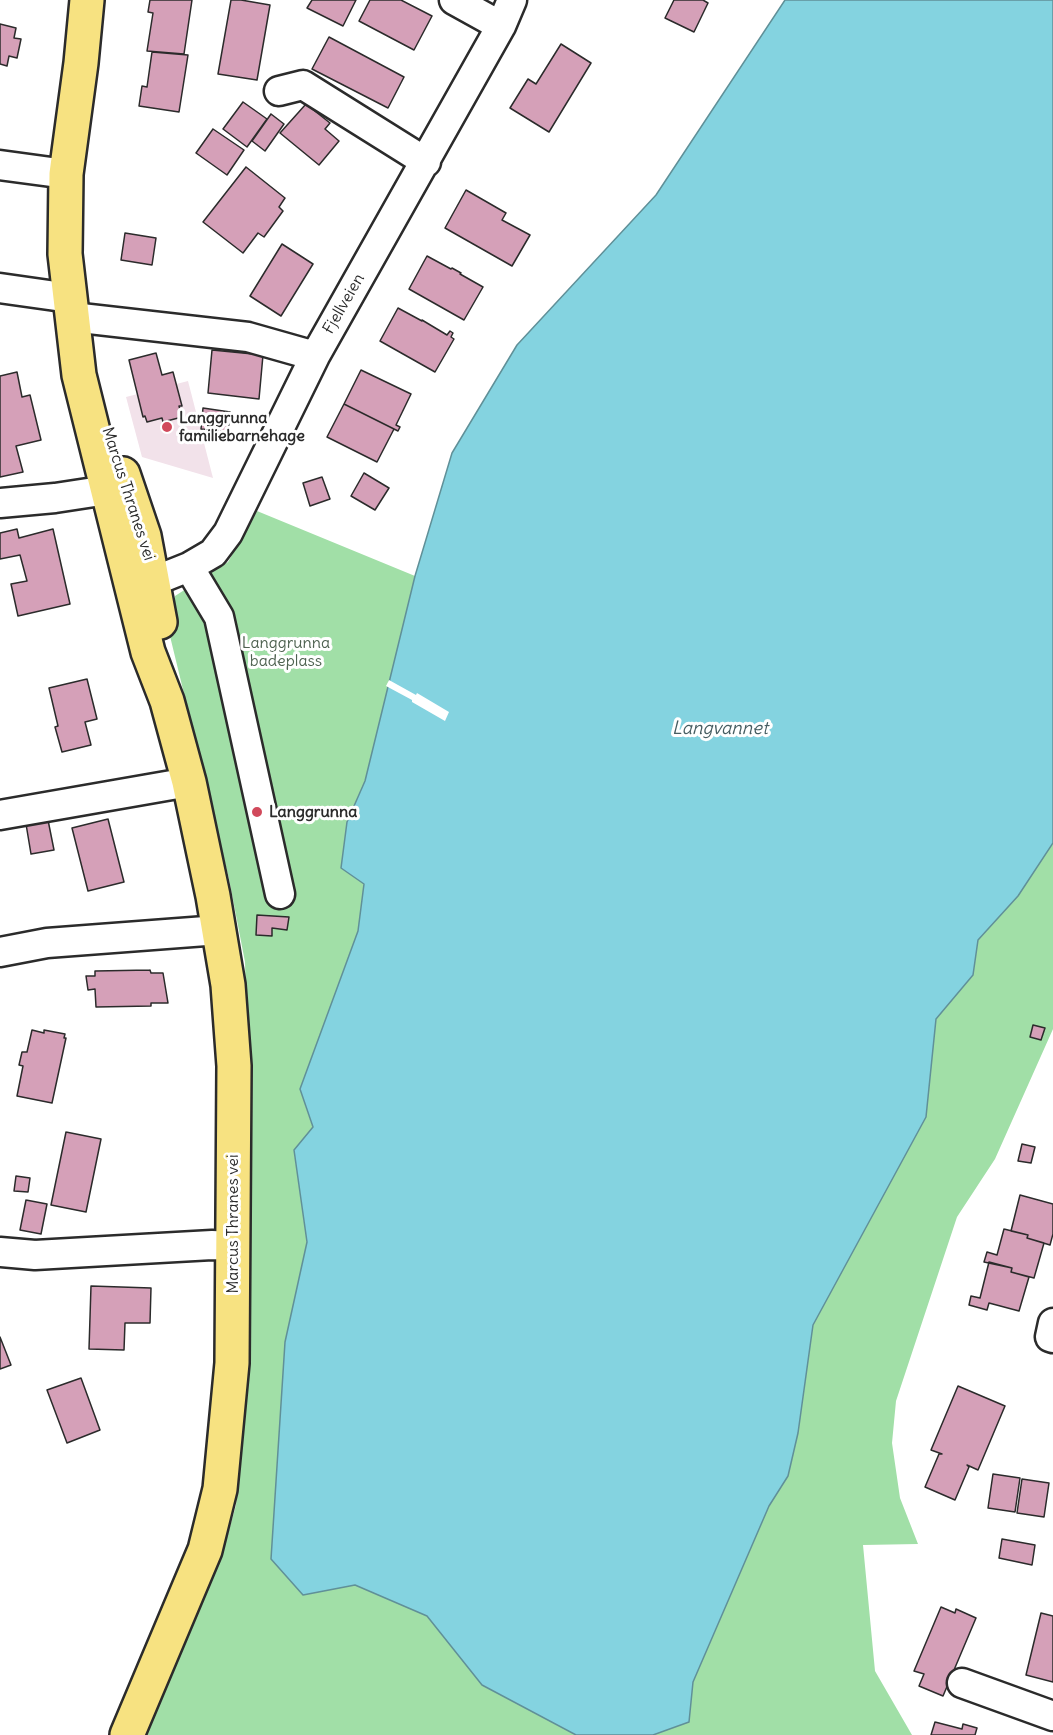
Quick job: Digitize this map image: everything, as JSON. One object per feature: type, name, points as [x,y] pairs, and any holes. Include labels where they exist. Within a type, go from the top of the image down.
[{"type":"main road","name":"Marcus Thranes vei","points":[[87,0],[66,174],[65,254],[79,375],[117,489],[144,536],[139,616],[148,652],[167,701],[189,782],[228,985],[234,1066],[232,1363],[220,1489],[204,1550],[127,1735]]},
{"type":"main road","name":"Marcus Thranes vei","points":[[141,579],[164,647],[167,701]]},
{"type":"street","points":[[454,0],[501,26]]},
{"type":"street","name":"Fjellveien","points":[[141,579],[189,567],[213,553],[228,533],[315,356],[426,162],[501,26],[512,0]]},
{"type":"street","points":[[279,91],[303,86],[426,162]]},
{"type":"street","points":[[0,165],[66,174]]},
{"type":"street","points":[[0,288],[72,314],[248,337],[315,356]]},
{"type":"street","points":[[0,503],[117,489]]},
{"type":"street","points":[[189,567],[219,617],[280,894]]},
{"type":"street","points":[[0,815],[189,782]]},
{"type":"street","points":[[0,952],[47,943],[219,930]]},
{"type":"street","points":[[0,1252],[35,1255],[212,1245],[233,1246]]},
{"type":"street","points":[[1053,1323],[1050,1337],[1053,1338]]},
{"type":"street","points":[[962,1683],[1053,1716]]},
{"type":"shaded area","name":"Langgrunna familiebarnehage","points":[[188,381],[213,478],[142,457],[126,397]]},
{"type":"green space","name":"Langgrunna badeplass","points":[[257,511],[415,576],[365,781],[348,822],[364,884],[358,931],[300,1089],[313,1128],[294,1151],[307,1242],[285,1342],[303,1595],[355,1585],[427,1616],[482,1685],[576,1735],[144,1735],[211,1575],[223,1552],[236,1505],[248,1378],[250,1153],[245,962],[229,879],[169,632],[175,596],[228,562]]},
{"type":"green space","points":[[1053,843],[1053,1029],[995,1159],[957,1217],[896,1401],[892,1443],[900,1498],[918,1544],[863,1545],[875,1671],[912,1735],[653,1735],[689,1722],[693,1682],[769,1506],[788,1476],[798,1433],[813,1325],[926,1117],[936,1019],[973,975],[978,940],[1018,896]]},
{"type":"water","name":"Langvannet","points":[[785,0],[1053,0],[1053,843],[1018,896],[978,940],[973,975],[936,1019],[926,1117],[813,1325],[798,1433],[788,1476],[769,1506],[693,1682],[689,1722],[653,1735],[576,1735],[482,1685],[427,1616],[355,1585],[303,1595],[271,1559],[285,1342],[307,1242],[294,1150],[313,1127],[300,1089],[358,931],[364,884],[341,868],[347,822],[365,781],[415,576],[452,453],[517,345],[656,195]]},
{"type":"pier","points":[[389,680],[449,712],[445,721],[386,686]]},
{"type":"building","points":[[150,0],[192,0],[184,54],[147,51],[153,13],[148,12]]},
{"type":"building","points":[[231,0],[270,5],[257,80],[218,74]]},
{"type":"building","points":[[312,0],[356,0],[343,26],[307,8]]},
{"type":"building","points":[[370,0],[401,0],[432,16],[414,50],[359,21]]},
{"type":"building","points":[[674,0],[703,0],[708,3],[694,32],[665,18]]},
{"type":"building","points":[[0,24],[16,28],[14,38],[21,39],[17,58],[9,56],[7,66],[0,64]]},
{"type":"building","points":[[329,37],[404,77],[388,108],[312,69]]},
{"type":"building","points":[[561,44],[591,63],[549,132],[510,108],[528,79],[536,84]]},
{"type":"building","points":[[152,52],[188,55],[179,112],[139,106],[142,86],[147,87]]},
{"type":"building","points":[[243,102],[267,119],[247,147],[223,129]]},
{"type":"building","points":[[306,104],[330,123],[325,129],[339,141],[319,165],[280,133]]},
{"type":"building","points":[[271,114],[284,124],[265,151],[252,141]]},
{"type":"building","points":[[213,129],[244,150],[227,175],[196,153]]},
{"type":"building","points":[[246,167],[285,198],[279,207],[283,211],[264,237],[258,233],[243,253],[203,222]]},
{"type":"building","points":[[466,190],[506,213],[502,220],[530,235],[512,266],[445,228]]},
{"type":"building","points":[[125,233],[156,238],[152,265],[121,260]]},
{"type":"building","points":[[282,244],[313,264],[281,316],[250,296]]},
{"type":"building","points":[[427,256],[483,287],[464,320],[409,289]]},
{"type":"building","points":[[398,308],[447,335],[450,331],[453,333],[451,337],[454,339],[435,372],[380,341]]},
{"type":"building","points":[[212,350],[263,355],[259,399],[208,393]]},
{"type":"building","points":[[156,353],[162,375],[173,372],[182,406],[179,406],[182,417],[163,422],[162,418],[147,422],[145,416],[143,417],[129,360]]},
{"type":"building","points":[[361,370],[411,394],[396,425],[400,427],[398,431],[344,404]]},
{"type":"building","points":[[17,372],[22,397],[30,395],[41,440],[16,446],[23,472],[0,477],[0,376]]},
{"type":"building","points":[[344,404],[394,429],[377,462],[327,437]]},
{"type":"building","points":[[203,408],[230,412],[228,432],[201,429]]},
{"type":"building","points":[[364,473],[389,488],[375,510],[351,496]]},
{"type":"building","points":[[322,477],[330,499],[310,506],[303,483]]},
{"type":"building","points":[[17,529],[19,538],[53,529],[70,604],[18,616],[11,584],[27,581],[20,555],[0,559],[0,533]]},
{"type":"building","points":[[87,679],[97,719],[85,722],[91,745],[62,752],[55,727],[58,726],[49,688]]},
{"type":"building","points":[[108,819],[124,882],[88,891],[72,828]]},
{"type":"building","points":[[48,820],[54,850],[31,854],[26,824]]},
{"type":"building","points":[[257,915],[289,917],[287,930],[272,928],[272,936],[256,935]]},
{"type":"building","points":[[150,970],[151,973],[163,973],[168,1003],[151,1003],[151,1006],[96,1007],[95,989],[88,990],[86,976],[95,976],[95,971]]},
{"type":"building","points":[[1033,1025],[1045,1028],[1041,1040],[1030,1037]]},
{"type":"building","points":[[32,1030],[65,1034],[52,1103],[17,1096],[23,1066],[19,1065],[22,1052],[27,1052]]},
{"type":"building","points":[[66,1132],[101,1139],[86,1212],[51,1205]]},
{"type":"building","points":[[1022,1144],[1035,1147],[1031,1163],[1018,1161]]},
{"type":"building","points":[[16,1176],[30,1178],[28,1192],[14,1191]]},
{"type":"building","points":[[1020,1195],[1053,1204],[1053,1234],[1050,1245],[1027,1238],[1028,1235],[1011,1231]]},
{"type":"building","points":[[26,1200],[47,1204],[41,1234],[20,1230]]},
{"type":"building","points":[[1004,1229],[1028,1235],[1027,1238],[1044,1243],[1034,1278],[1011,1272],[1012,1268],[984,1262],[987,1252],[997,1255]]},
{"type":"building","points":[[989,1262],[1012,1268],[1011,1272],[1029,1277],[1019,1311],[989,1303],[987,1310],[969,1305],[971,1296],[980,1298]]},
{"type":"building","points":[[91,1286],[151,1288],[150,1323],[125,1323],[124,1350],[89,1349]]},
{"type":"building","points":[[0,1337],[11,1365],[0,1369]]},
{"type":"building","points":[[81,1378],[100,1430],[67,1443],[47,1390]]},
{"type":"building","points":[[958,1386],[1005,1406],[978,1470],[967,1465],[969,1467],[955,1500],[925,1487],[939,1454],[942,1454],[931,1450]]},
{"type":"building","points":[[993,1474],[1020,1478],[1015,1512],[988,1508]]},
{"type":"building","points":[[1022,1479],[1049,1483],[1044,1517],[1017,1513]]},
{"type":"building","points":[[1002,1539],[1035,1545],[1032,1565],[999,1558]]},
{"type":"building","points":[[941,1607],[955,1613],[956,1609],[976,1618],[943,1696],[919,1686],[924,1674],[914,1671]]},
{"type":"building","points":[[1041,1613],[1053,1616],[1053,1682],[1026,1675]]},
{"type":"building","points":[[935,1722],[962,1729],[963,1724],[977,1728],[975,1735],[931,1735]]},
{"type":"place","name":"Langgrunna familiebarnehage","points":[[167,427]]},
{"type":"place","name":"Langgrunna","points":[[257,812]]}]
